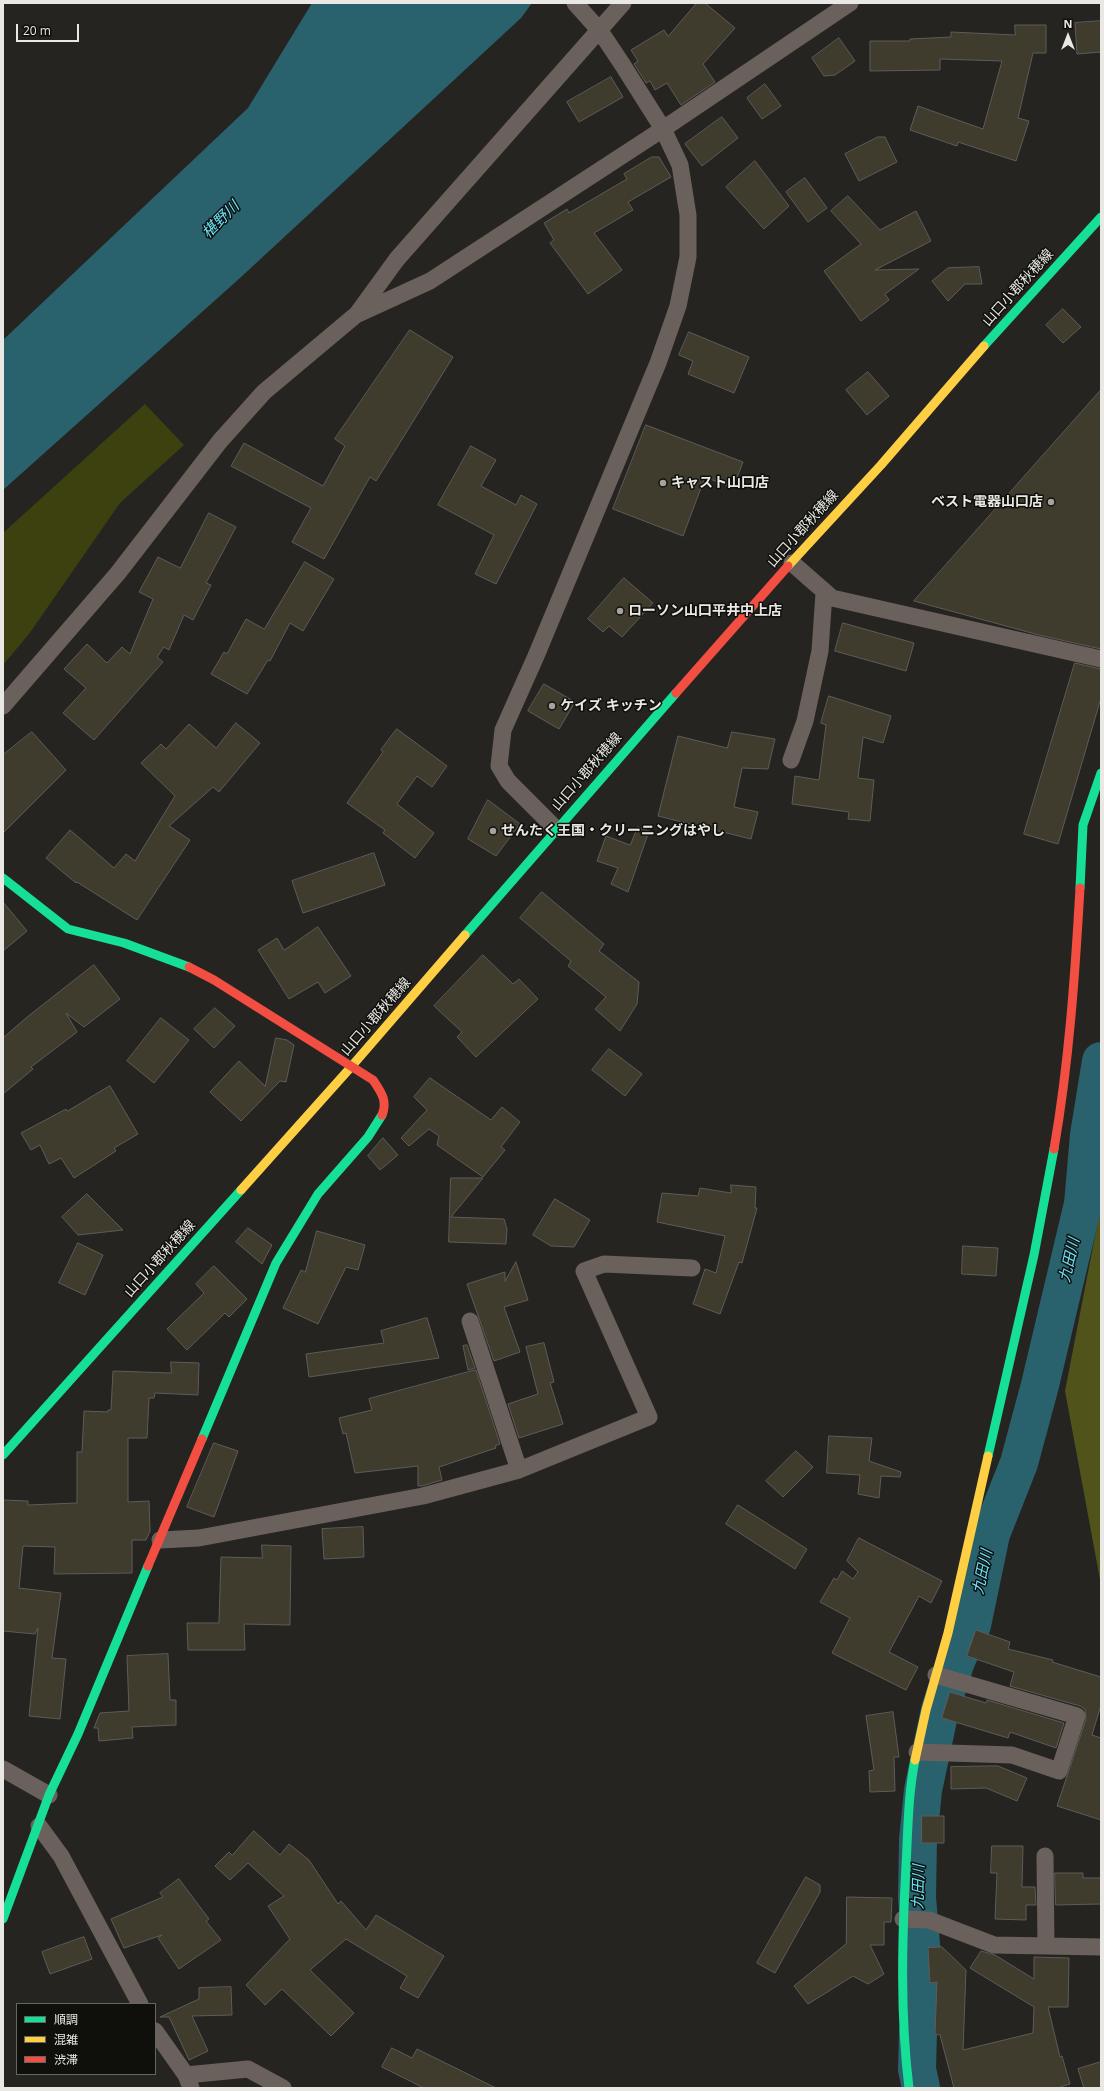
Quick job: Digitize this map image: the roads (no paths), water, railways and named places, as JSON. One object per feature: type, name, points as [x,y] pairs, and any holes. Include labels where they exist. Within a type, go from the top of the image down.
[{"type":"street","points":[[556,829],[508,781],[499,766],[502,730],[536,656],[658,363],[678,306],[688,257],[688,215],[680,165],[663,129],[600,31],[575,3]]},
{"type":"street","points":[[3,706],[118,574],[220,441],[264,392],[357,314],[397,259],[600,31],[623,3]]},
{"type":"street","points":[[357,314],[430,281],[663,129],[850,3]]},
{"type":"street","name":"山口小郡秋穂線","points":[[3,1455],[351,1067],[556,829],[1101,217]]},
{"type":"street","points":[[792,563],[824,593],[832,598],[1101,659]]},
{"type":"street","points":[[791,760],[805,721],[820,651],[824,593]]},
{"type":"street","points":[[909,2088],[905,2055],[906,1920],[910,1785],[927,1752],[926,1710],[943,1677],[948,1633],[1040,1224],[1061,1109],[1075,974],[1083,825],[1101,773]]},
{"type":"street","points":[[3,878],[68,929],[124,943],[193,968],[373,1080],[382,1094],[386,1106],[381,1120],[326,1183],[309,1207],[276,1263],[78,1734],[49,1795],[39,1826],[18,1876],[3,1919]]},
{"type":"street","points":[[160,1540],[199,1538],[423,1496],[519,1470],[649,1417],[584,1270],[604,1264],[692,1268]]},
{"type":"street","points":[[470,1321],[519,1470]]},
{"type":"street","points":[[927,1752],[1012,1756],[1059,1771],[1077,1716],[943,1677]]},
{"type":"street","points":[[3,1769],[49,1795]]},
{"type":"street","points":[[39,1826],[61,1856],[139,2003]]},
{"type":"street","points":[[1045,1856],[1046,1946]]},
{"type":"street","points":[[906,1920],[929,1920],[994,1945],[1101,1947]]},
{"type":"street","points":[[156,2032],[189,2081],[248,2069],[282,2088]]},
{"type":"water","name":"椹野川","points":[[312,3],[532,3],[521,18],[240,278],[3,490],[3,340],[248,108]]},
{"type":"waterway","name":"九田川","points":[[921,2088],[917,2069],[918,2032],[925,1991],[917,1898],[918,1840],[923,1790],[940,1710],[956,1661],[972,1625],[991,1534],[1019,1463],[1040,1385],[1083,1204],[1089,1135],[1101,1061]]},
{"type":"place","name":"キャスト山口店","points":[[663,483]]},
{"type":"place","name":"ベスト電器山口店","points":[[1051,502]]},
{"type":"place","name":"ローソン山口平井中上店","points":[[620,611]]},
{"type":"place","name":"ケイズ キッチン","points":[[552,706]]},
{"type":"place","name":"せんたく王国・クリーニングはやし","points":[[493,831]]}]
